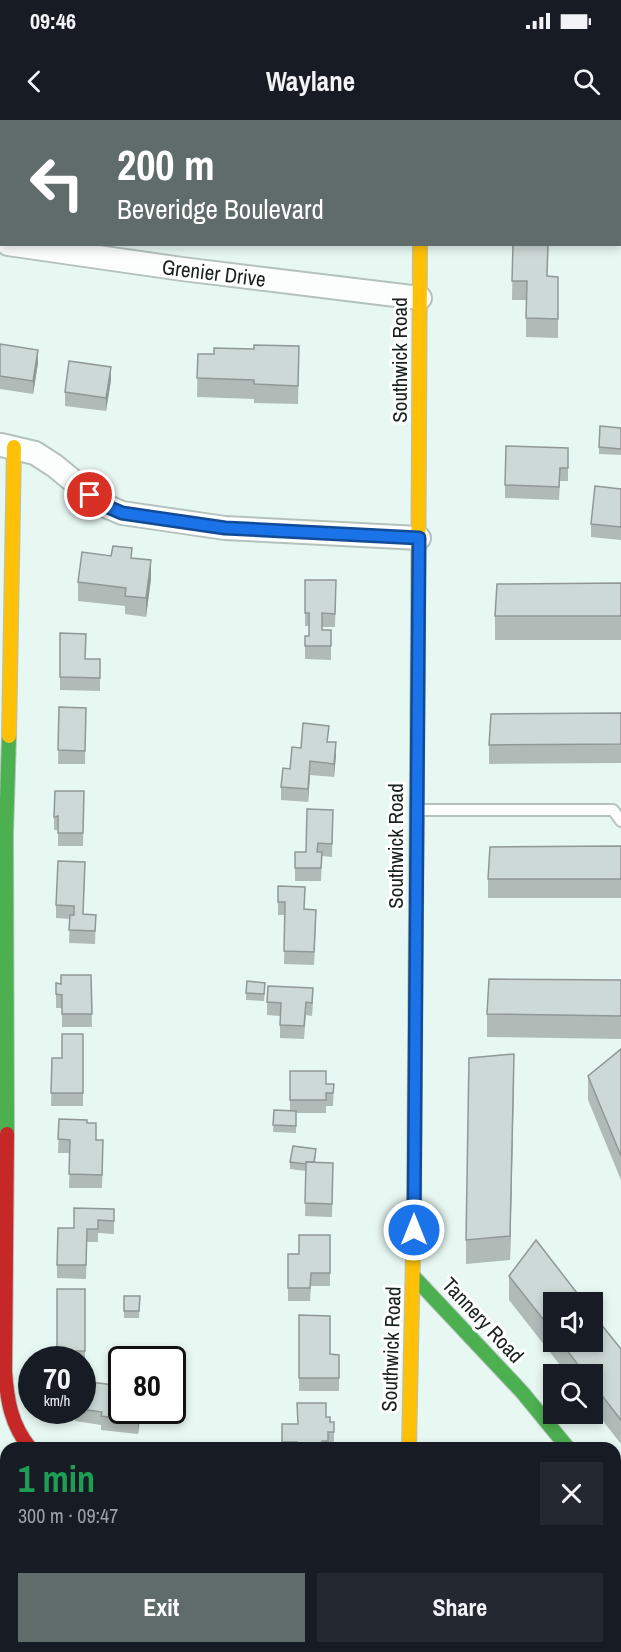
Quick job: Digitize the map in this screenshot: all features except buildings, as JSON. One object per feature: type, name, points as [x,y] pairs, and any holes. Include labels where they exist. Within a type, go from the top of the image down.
[{"type":"main road","name":"Southwick Road","points":[[409,1442],[414,1277],[420,246]]},
{"type":"main road","points":[[7,446],[12,623],[3,834],[5,1371],[10,1418],[25,1442]]},
{"type":"main road","name":"Tannery Road","points":[[414,1277],[522,1392],[563,1442]]},
{"type":"street","name":"Grenier Drive","points":[[22,246],[182,269],[420,298]]},
{"type":"street","points":[[7,446],[35,453],[55,466],[101,504],[122,513],[225,528],[419,538]]},
{"type":"lane","points":[[613,810],[620,801]]},
{"type":"lane","points":[[417,810],[613,810]]},
{"type":"lane","points":[[613,810],[621,821]]},
{"type":"traffic: fast","points":[[414,1206],[418,625]]},
{"type":"traffic: fast","points":[[7,1134],[6,834],[9,736]]},
{"type":"traffic: fast","points":[[414,1277],[522,1392],[563,1442]]},
{"type":"traffic: slow","points":[[418,625],[420,246]]},
{"type":"traffic: slow","points":[[9,736],[14,447]]},
{"type":"traffic: slow","points":[[409,1442],[414,1206]]},
{"type":"traffic: jam","points":[[7,1134],[5,1371],[11,1412],[26,1442]]},
{"type":"route","points":[[90,495],[101,504],[122,513],[225,528],[419,538],[414,1230]]}]
